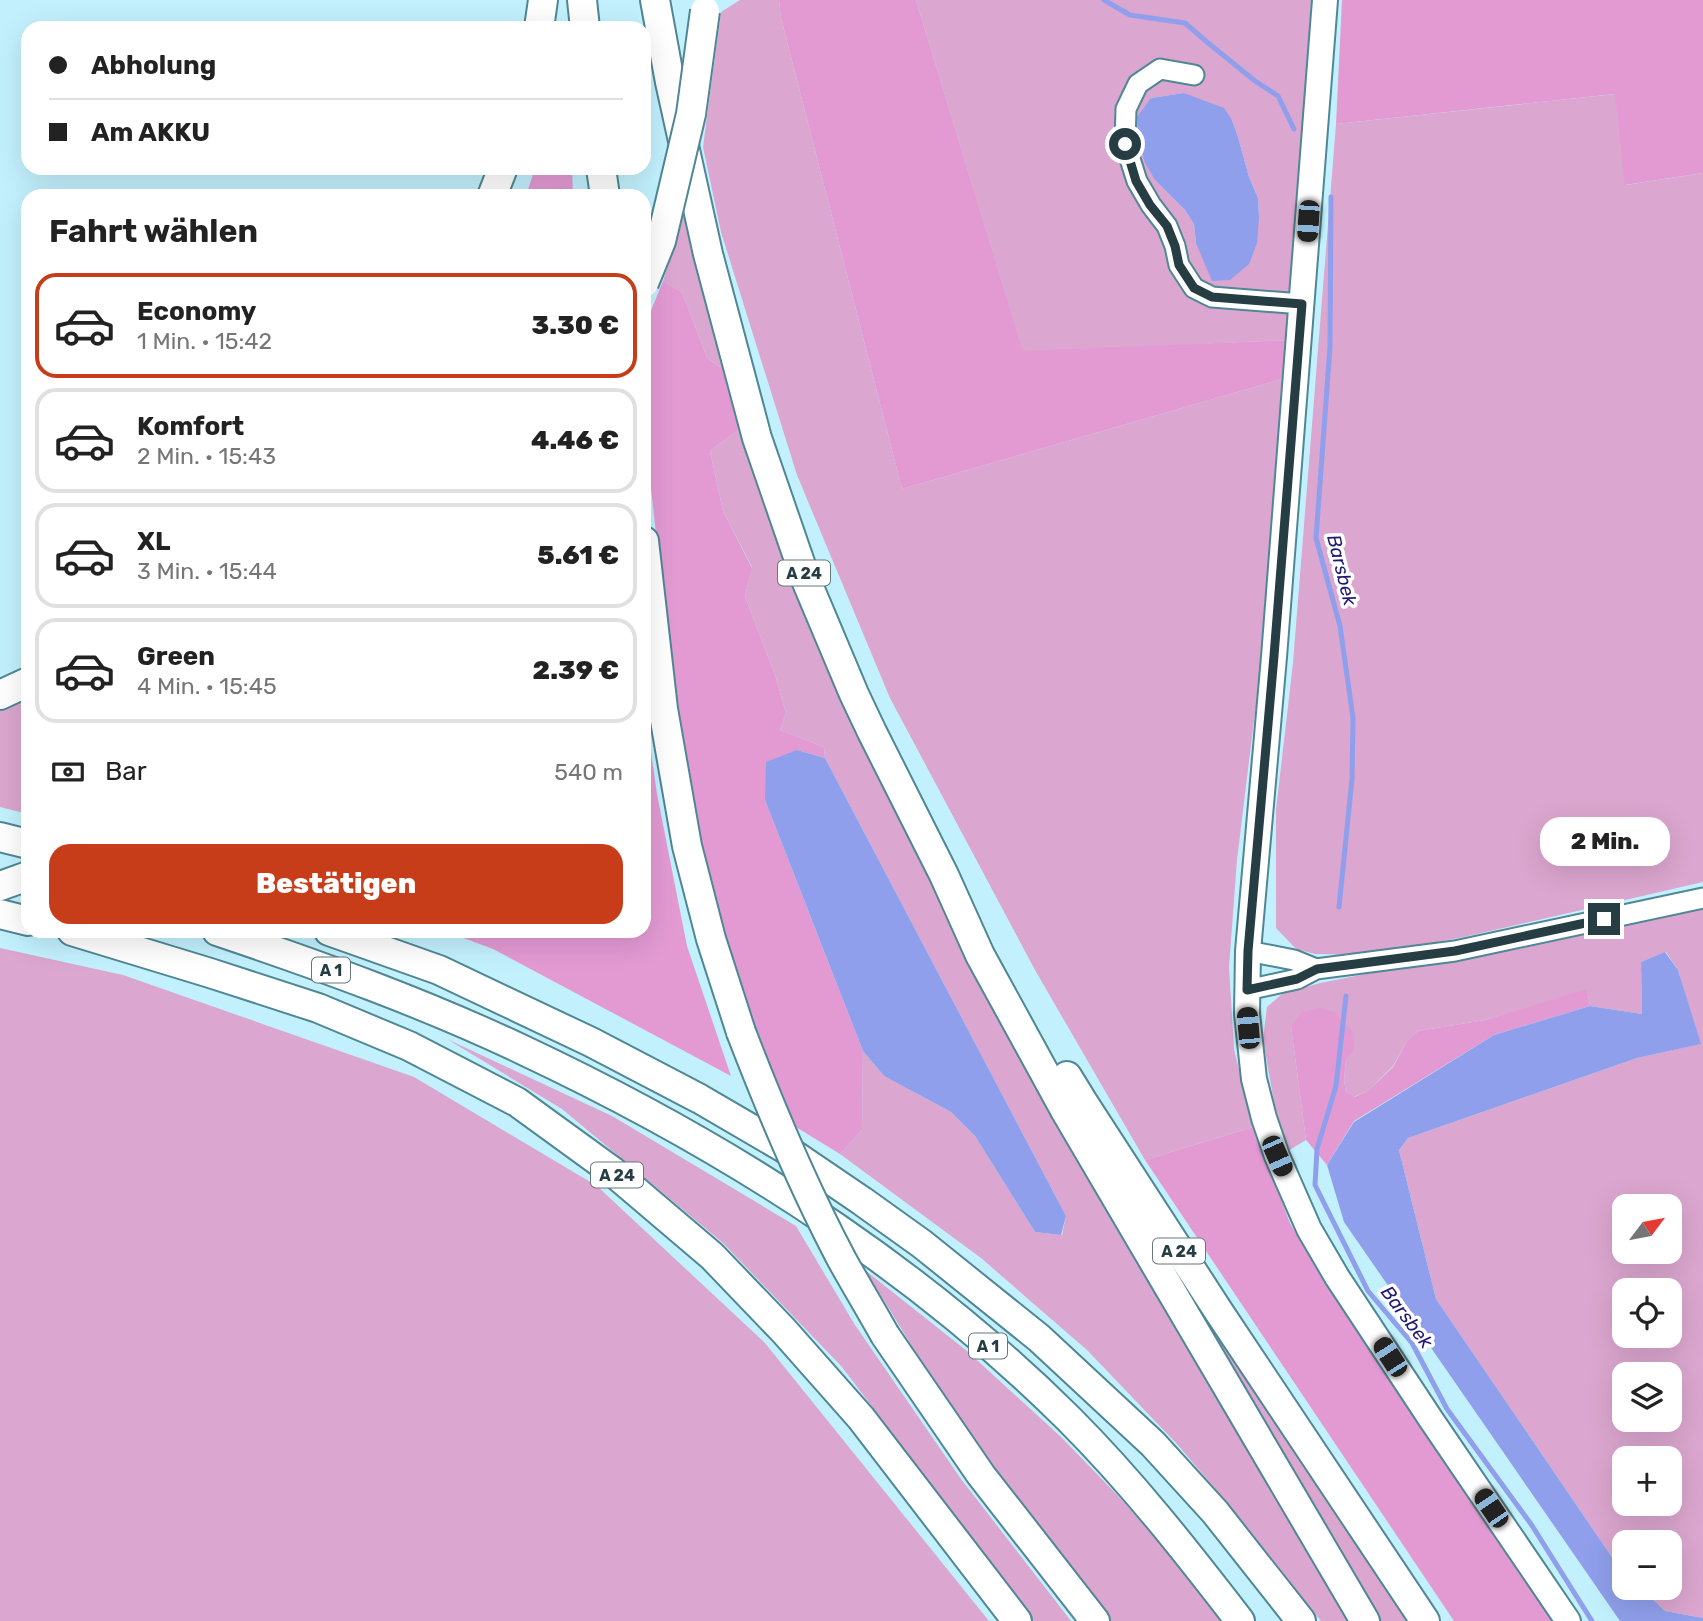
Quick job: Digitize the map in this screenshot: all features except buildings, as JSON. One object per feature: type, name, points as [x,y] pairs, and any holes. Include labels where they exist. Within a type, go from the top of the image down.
[{"type":"highway","points":[[540,21],[543,0]]},
{"type":"highway","points":[[582,0],[584,21]]},
{"type":"highway","name":"A 24","points":[[654,0],[708,254],[757,438],[806,579],[849,681],[980,955],[1066,1112],[1365,1621]]},
{"type":"highway","points":[[651,266],[661,241],[691,114],[705,6]]},
{"type":"highway","points":[[651,603],[663,709],[687,846],[711,939],[741,1032],[770,1108],[842,1260],[886,1335],[981,1475],[1095,1621]]},
{"type":"highway","points":[[0,695],[21,685]]},
{"type":"highway","points":[[0,837],[21,842]]},
{"type":"highway","points":[[0,873],[21,877]]},
{"type":"highway","name":"A 24","points":[[944,875],[993,948],[1083,1102],[1425,1621]]},
{"type":"highway","points":[[0,886],[21,880]]},
{"type":"highway","points":[[0,914],[21,919]]},
{"type":"highway","name":"A 24","points":[[95,938],[318,1008],[409,1046],[517,1102],[601,1163],[712,1256],[784,1331],[861,1418],[1017,1621]]},
{"type":"highway","name":"A 1","points":[[237,938],[371,986],[523,1049],[682,1132],[764,1179],[842,1230],[901,1274],[1015,1368],[1069,1420],[1131,1484],[1187,1551],[1240,1621]]},
{"type":"highway","name":"A 1","points":[[349,938],[439,970],[591,1042],[700,1099],[784,1148],[922,1244],[1038,1338],[1153,1444],[1215,1512],[1301,1621]]},
{"type":"highway","name":"A 1","points":[[1090,1387],[1198,1513],[1280,1621]]},
{"type":"main road","points":[[1325,0],[1274,656],[1248,951],[1249,1042],[1254,1079],[1277,1156],[1309,1229],[1337,1277],[1430,1418],[1568,1621]]},
{"type":"street","points":[[1194,75],[1160,69],[1138,84],[1126,109],[1125,144],[1136,181],[1167,226],[1179,265],[1194,288],[1212,297],[1302,304]]},
{"type":"street","points":[[1247,990],[1297,979],[1317,969],[1455,951],[1703,898]]},
{"type":"street","points":[[1248,951],[1294,960],[1317,969]]},
{"type":"shaded area","points":[[740,0],[779,0],[781,18],[902,489],[1289,377],[1272,605],[1254,720],[1237,860],[1229,967],[1234,1049],[1253,1127],[1145,1160],[1035,970],[890,698],[797,475],[721,232],[703,147],[721,12]]},
{"type":"shaded area","points":[[779,0],[916,0],[1023,351],[1291,340],[1289,377],[902,489],[781,18]]},
{"type":"shaded area","points":[[916,0],[1311,0],[1291,340],[1023,352]],"holes":[[[1184,93],[1232,120],[1258,198],[1259,217],[1196,243],[1194,224],[1185,210],[1155,180],[1151,98]]]},
{"type":"shaded area","points":[[1342,0],[1703,0],[1703,173],[1625,185],[1615,94],[1336,124]]},
{"type":"shaded area","points":[[1616,94],[1626,185],[1703,173],[1703,882],[1464,937],[1367,955],[1315,954],[1296,949],[1276,928],[1276,810],[1293,663],[1336,124]]},
{"type":"shaded area","points":[[533,175],[572,175],[573,189],[528,189]]},
{"type":"shaded area","points":[[685,210],[726,371],[707,358],[682,292],[663,281]]},
{"type":"shaded area","points":[[663,281],[682,292],[707,358],[726,371],[742,427],[710,451],[723,511],[752,568],[745,596],[776,678],[786,713],[780,730],[824,747],[825,758],[797,750],[765,800],[863,1051],[862,1130],[840,1154],[791,1124],[748,1017],[705,859],[675,705],[651,488],[651,311]]},
{"type":"shaded area","points":[[742,427],[837,684],[1358,1621],[1321,1621],[1177,1444],[1087,1350],[981,1258],[840,1154],[862,1130],[863,1051],[884,1076],[951,1112],[975,1136],[1035,1232],[1062,1235],[1066,1216],[825,758],[824,747],[780,730],[786,713],[776,678],[745,596],[752,567],[723,511],[710,451]]},
{"type":"shaded area","points":[[21,698],[21,812],[0,807],[0,705]]},
{"type":"shaded area","points":[[651,752],[687,946],[731,1076],[493,949],[464,938],[651,938]]},
{"type":"shaded area","points":[[1703,908],[1703,1618],[1665,1611],[1654,1600],[1682,1600],[1682,1530],[1612,1530],[1612,1557],[1436,1299],[1399,1150],[1408,1138],[1637,1058],[1700,1044],[1678,970],[1666,952],[1641,962],[1642,1014],[1590,1006],[1587,990],[1485,1020],[1418,1031],[1407,1041],[1393,1066],[1369,1090],[1354,1097],[1346,1092],[1346,1059],[1291,1026],[1306,1140],[1288,1151],[1274,1102],[1263,1040],[1267,1007],[1282,994],[1320,983]]},
{"type":"shaded area","points":[[0,948],[123,975],[414,1077],[597,1186],[765,1343],[989,1621],[0,1621]]},
{"type":"shaded area","points":[[1587,989],[1590,1006],[1494,1035],[1354,1121],[1327,1165],[1306,1140],[1291,1026],[1302,1012],[1320,1008],[1334,1012],[1354,1033],[1353,1052],[1346,1059],[1344,1080],[1346,1092],[1355,1097],[1369,1090],[1393,1067],[1407,1041],[1418,1031],[1485,1020]]},
{"type":"shaded area","points":[[447,1039],[612,1116],[796,1226],[855,1325],[961,1479],[1071,1621],[1034,1621],[842,1367],[723,1243],[562,1109]]},
{"type":"shaded area","points":[[1253,1127],[1290,1223],[1324,1282],[1558,1621],[1454,1621],[1145,1160]]},
{"type":"shaded area","points":[[866,1271],[967,1351],[1061,1437],[1122,1500],[1174,1560],[1221,1621],[1111,1621],[1015,1496],[927,1371]]},
{"type":"shaded area","points":[[1211,1323],[1410,1621],[1380,1621],[1208,1325]]},
{"type":"water","points":[[1184,93],[1224,108],[1232,120],[1258,198],[1257,243],[1249,264],[1230,280],[1212,281],[1196,243],[1194,224],[1185,210],[1155,180],[1145,163],[1139,141],[1137,117],[1151,98]]},
{"type":"water","points":[[797,750],[825,758],[1066,1216],[1061,1235],[1035,1232],[975,1136],[951,1112],[884,1076],[863,1051],[765,800],[766,762]]},
{"type":"water","points":[[1665,952],[1678,970],[1701,1044],[1637,1058],[1408,1138],[1399,1150],[1436,1299],[1612,1557],[1612,1600],[1654,1600],[1665,1611],[1703,1618],[1703,1621],[1620,1621],[1344,1222],[1327,1165],[1354,1122],[1494,1035],[1590,1006],[1642,1014],[1641,962]]},
{"type":"waterway","name":"Barsbek","points":[[1104,0],[1130,15],[1185,23],[1255,81],[1278,96],[1294,129]]},
{"type":"waterway","name":"Barsbek","points":[[1331,197],[1330,347],[1316,538],[1340,626],[1353,718],[1352,779],[1339,907]]},
{"type":"waterway","name":"Barsbek","points":[[1346,996],[1336,1086],[1317,1149],[1315,1185],[1368,1291],[1412,1343],[1447,1409],[1531,1524],[1592,1621]]},
{"type":"route","points":[[1125,144],[1136,181],[1167,226],[1179,265],[1194,288],[1212,297],[1302,304],[1248,951],[1247,990],[1297,979],[1317,969],[1455,951],[1604,919]]}]
